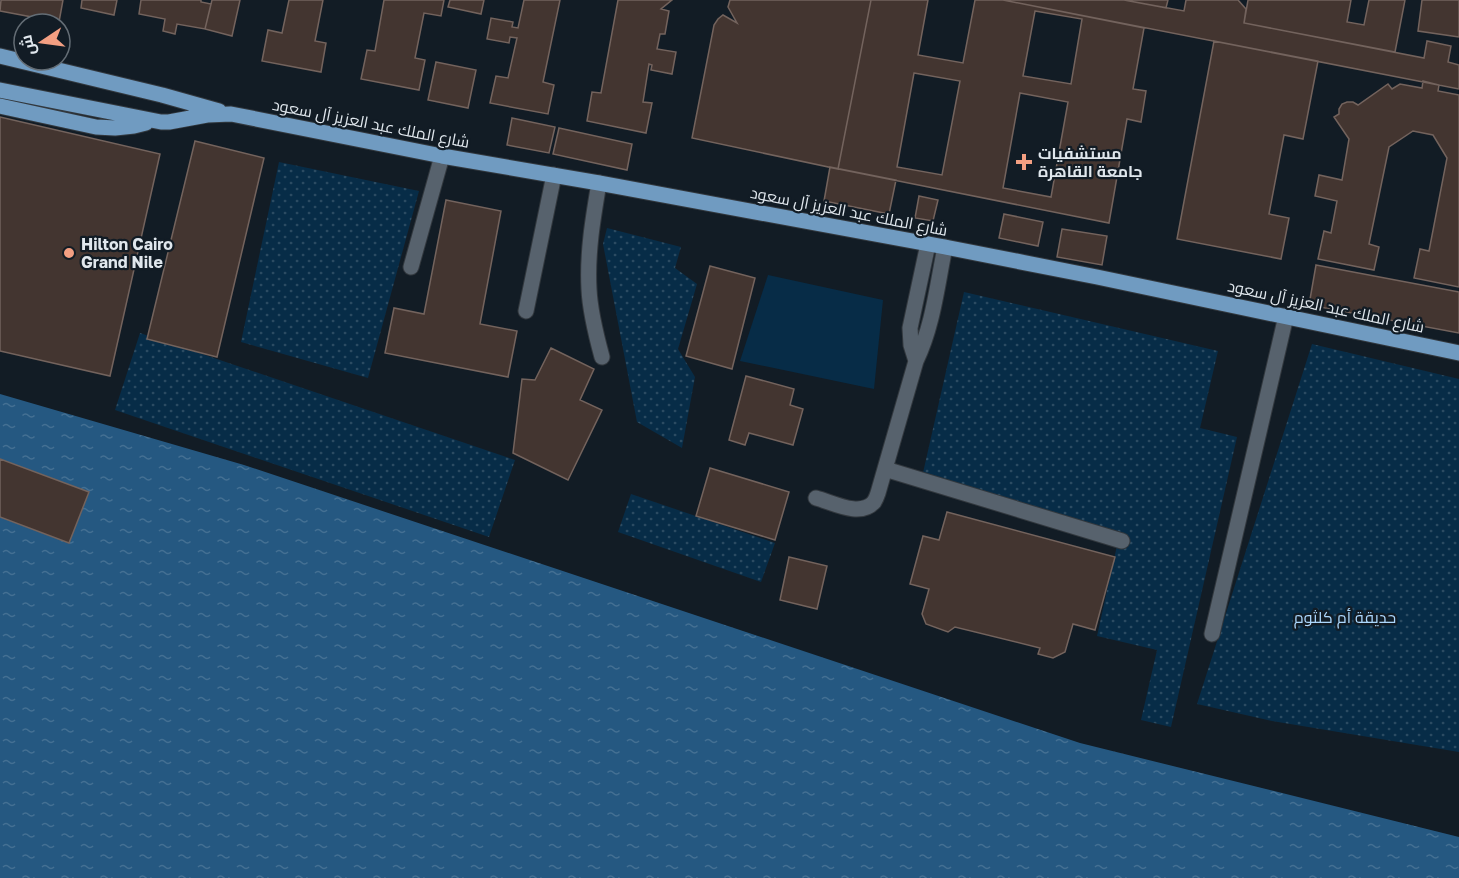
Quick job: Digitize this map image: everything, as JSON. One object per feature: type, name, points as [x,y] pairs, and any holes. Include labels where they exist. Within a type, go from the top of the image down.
[{"type":"main road","name":"شارع الملك عبد العزيز آل سعود","points":[[0,56],[162,94],[231,114],[442,156],[945,247],[1459,353]]},
{"type":"main road","points":[[0,90],[152,121]]},
{"type":"main road","points":[[0,106],[96,127],[124,127],[152,121]]},
{"type":"main road","name":"شارع الملك عبد العزيز آل سعود","points":[[152,121],[169,122],[207,115],[231,114]]},
{"type":"lane","points":[[411,267],[442,156]]},
{"type":"lane","points":[[526,311],[554,175]]},
{"type":"lane","points":[[599,183],[588,256],[593,324],[602,357]]},
{"type":"lane","points":[[915,361],[910,328],[928,244]]},
{"type":"lane","points":[[816,498],[854,509],[864,508],[873,503],[878,493],[915,361],[928,330],[945,247]]},
{"type":"lane","points":[[1212,634],[1286,316]]},
{"type":"lane","points":[[885,469],[1122,541]]},
{"type":"green space","points":[[279,162],[419,191],[368,378],[241,342]]},
{"type":"green space","points":[[607,228],[681,247],[675,268],[697,284],[678,349],[695,377],[682,448],[637,422],[603,244]]},
{"type":"green space","points":[[768,275],[883,300],[874,389],[740,361]]},
{"type":"green space","points":[[964,292],[1218,351],[1200,428],[1237,437],[1171,727],[1141,720],[1157,650],[1097,636],[1120,532],[920,486]]},
{"type":"green space","points":[[140,333],[515,460],[489,537],[115,410]]},
{"type":"green space","name":"حديقة أم كلثوم","points":[[1312,344],[1459,379],[1459,752],[1272,721],[1197,704]]},
{"type":"green space","points":[[631,494],[775,543],[761,582],[618,532]]},
{"type":"water","points":[[0,394],[244,465],[1080,743],[1459,837],[1459,878],[0,878]]},
{"type":"building","points":[[1,0],[63,0],[61,12],[12,13],[0,11]]},
{"type":"building","points":[[82,0],[117,0],[114,15],[81,8]]},
{"type":"building","points":[[141,0],[201,0],[201,2],[211,4],[205,29],[177,24],[175,34],[163,31],[165,19],[139,14]]},
{"type":"building","points":[[212,0],[240,0],[232,36],[205,29]]},
{"type":"building","points":[[289,0],[323,0],[315,41],[326,43],[321,72],[262,61],[268,30],[282,33]]},
{"type":"building","points":[[384,0],[444,0],[441,16],[424,13],[415,58],[425,60],[419,90],[361,79],[367,50],[375,51]]},
{"type":"building","points":[[450,0],[484,0],[481,14],[448,7]]},
{"type":"building","points":[[524,0],[560,0],[543,82],[554,85],[548,114],[490,103],[496,76],[508,78],[517,38],[510,37],[509,43],[487,39],[491,18],[513,22],[512,27],[518,28]]},
{"type":"building","points":[[618,0],[672,0],[661,9],[669,11],[665,34],[660,34],[657,49],[676,52],[672,74],[651,70],[652,65],[649,64],[643,102],[652,103],[646,133],[587,121],[592,92],[601,93]]},
{"type":"building","points":[[730,0],[871,0],[838,169],[692,138],[714,25],[723,15],[737,23],[728,7]]},
{"type":"building","points":[[871,0],[928,0],[918,55],[963,63],[975,0],[1003,0],[1144,28],[1133,89],[1146,91],[1141,122],[1127,119],[1109,223],[838,169]],"holes":[[[1035,11],[1082,19],[1071,84],[1023,76]],[[914,73],[960,81],[942,175],[897,167]],[[1020,93],[1068,102],[1051,197],[1003,188]]]},
{"type":"building","points":[[1003,0],[1124,0],[1184,11],[1186,0],[1238,0],[1246,9],[1244,23],[1424,58],[1427,41],[1451,46],[1448,62],[1459,65],[1459,89]]},
{"type":"building","points":[[1124,0],[1168,0],[1166,8]]},
{"type":"building","points":[[1248,0],[1351,0],[1347,22],[1364,25],[1369,0],[1405,0],[1395,52],[1244,23]]},
{"type":"building","points":[[1422,0],[1459,0],[1459,37],[1418,31]]},
{"type":"building","points":[[1214,41],[1318,61],[1303,139],[1284,135],[1269,214],[1289,218],[1281,259],[1177,239]]},
{"type":"building","points":[[436,62],[476,70],[468,108],[428,100]]},
{"type":"building","points":[[1423,81],[1439,85],[1438,91],[1459,95],[1459,287],[1414,278],[1420,249],[1429,251],[1447,158],[1433,135],[1413,131],[1389,147],[1369,244],[1379,247],[1374,270],[1318,259],[1324,231],[1331,233],[1337,201],[1315,196],[1319,175],[1342,180],[1349,139],[1334,117],[1339,114],[1342,104],[1353,102],[1358,105],[1388,84],[1392,89],[1400,84],[1422,88]]},
{"type":"building","name":"Hilton Cairo Grand Nile","points":[[0,117],[160,154],[110,376],[0,351]]},
{"type":"building","points":[[512,118],[555,127],[549,153],[507,145]]},
{"type":"building","points":[[559,128],[632,144],[627,170],[553,154]]},
{"type":"building","points":[[195,141],[264,158],[217,357],[147,339]]},
{"type":"building","points":[[830,167],[896,180],[889,214],[824,201]]},
{"type":"building","points":[[919,196],[938,200],[933,221],[915,218]]},
{"type":"building","points":[[446,200],[501,211],[480,324],[517,331],[508,377],[385,353],[394,308],[424,314]]},
{"type":"building","points":[[1004,214],[1043,222],[1038,246],[999,238]]},
{"type":"building","points":[[1062,229],[1107,236],[1102,265],[1057,257]]},
{"type":"building","points":[[1316,265],[1459,292],[1459,333],[1309,305]]},
{"type":"building","points":[[710,266],[755,278],[732,369],[686,356]]},
{"type":"building","points":[[551,348],[594,369],[580,400],[602,410],[568,480],[513,453],[522,379],[535,380]]},
{"type":"building","points":[[746,376],[794,389],[790,405],[803,409],[793,445],[749,433],[745,445],[729,440]]},
{"type":"building","points":[[0,459],[89,492],[69,543],[0,517]]},
{"type":"building","points":[[710,468],[789,492],[775,540],[696,516]]},
{"type":"building","points":[[947,512],[1115,557],[1095,630],[1073,624],[1065,652],[1053,658],[1038,654],[1040,648],[955,627],[948,632],[926,624],[922,614],[929,589],[910,584],[923,536],[939,540]]},
{"type":"building","points":[[789,557],[827,566],[817,609],[780,600]]},
{"type":"place","name":"مستشفيات جامعة القاهرة","points":[[1024,162]]},
{"type":"place","name":"Hilton Cairo Grand Nile","points":[[69,253]]}]
